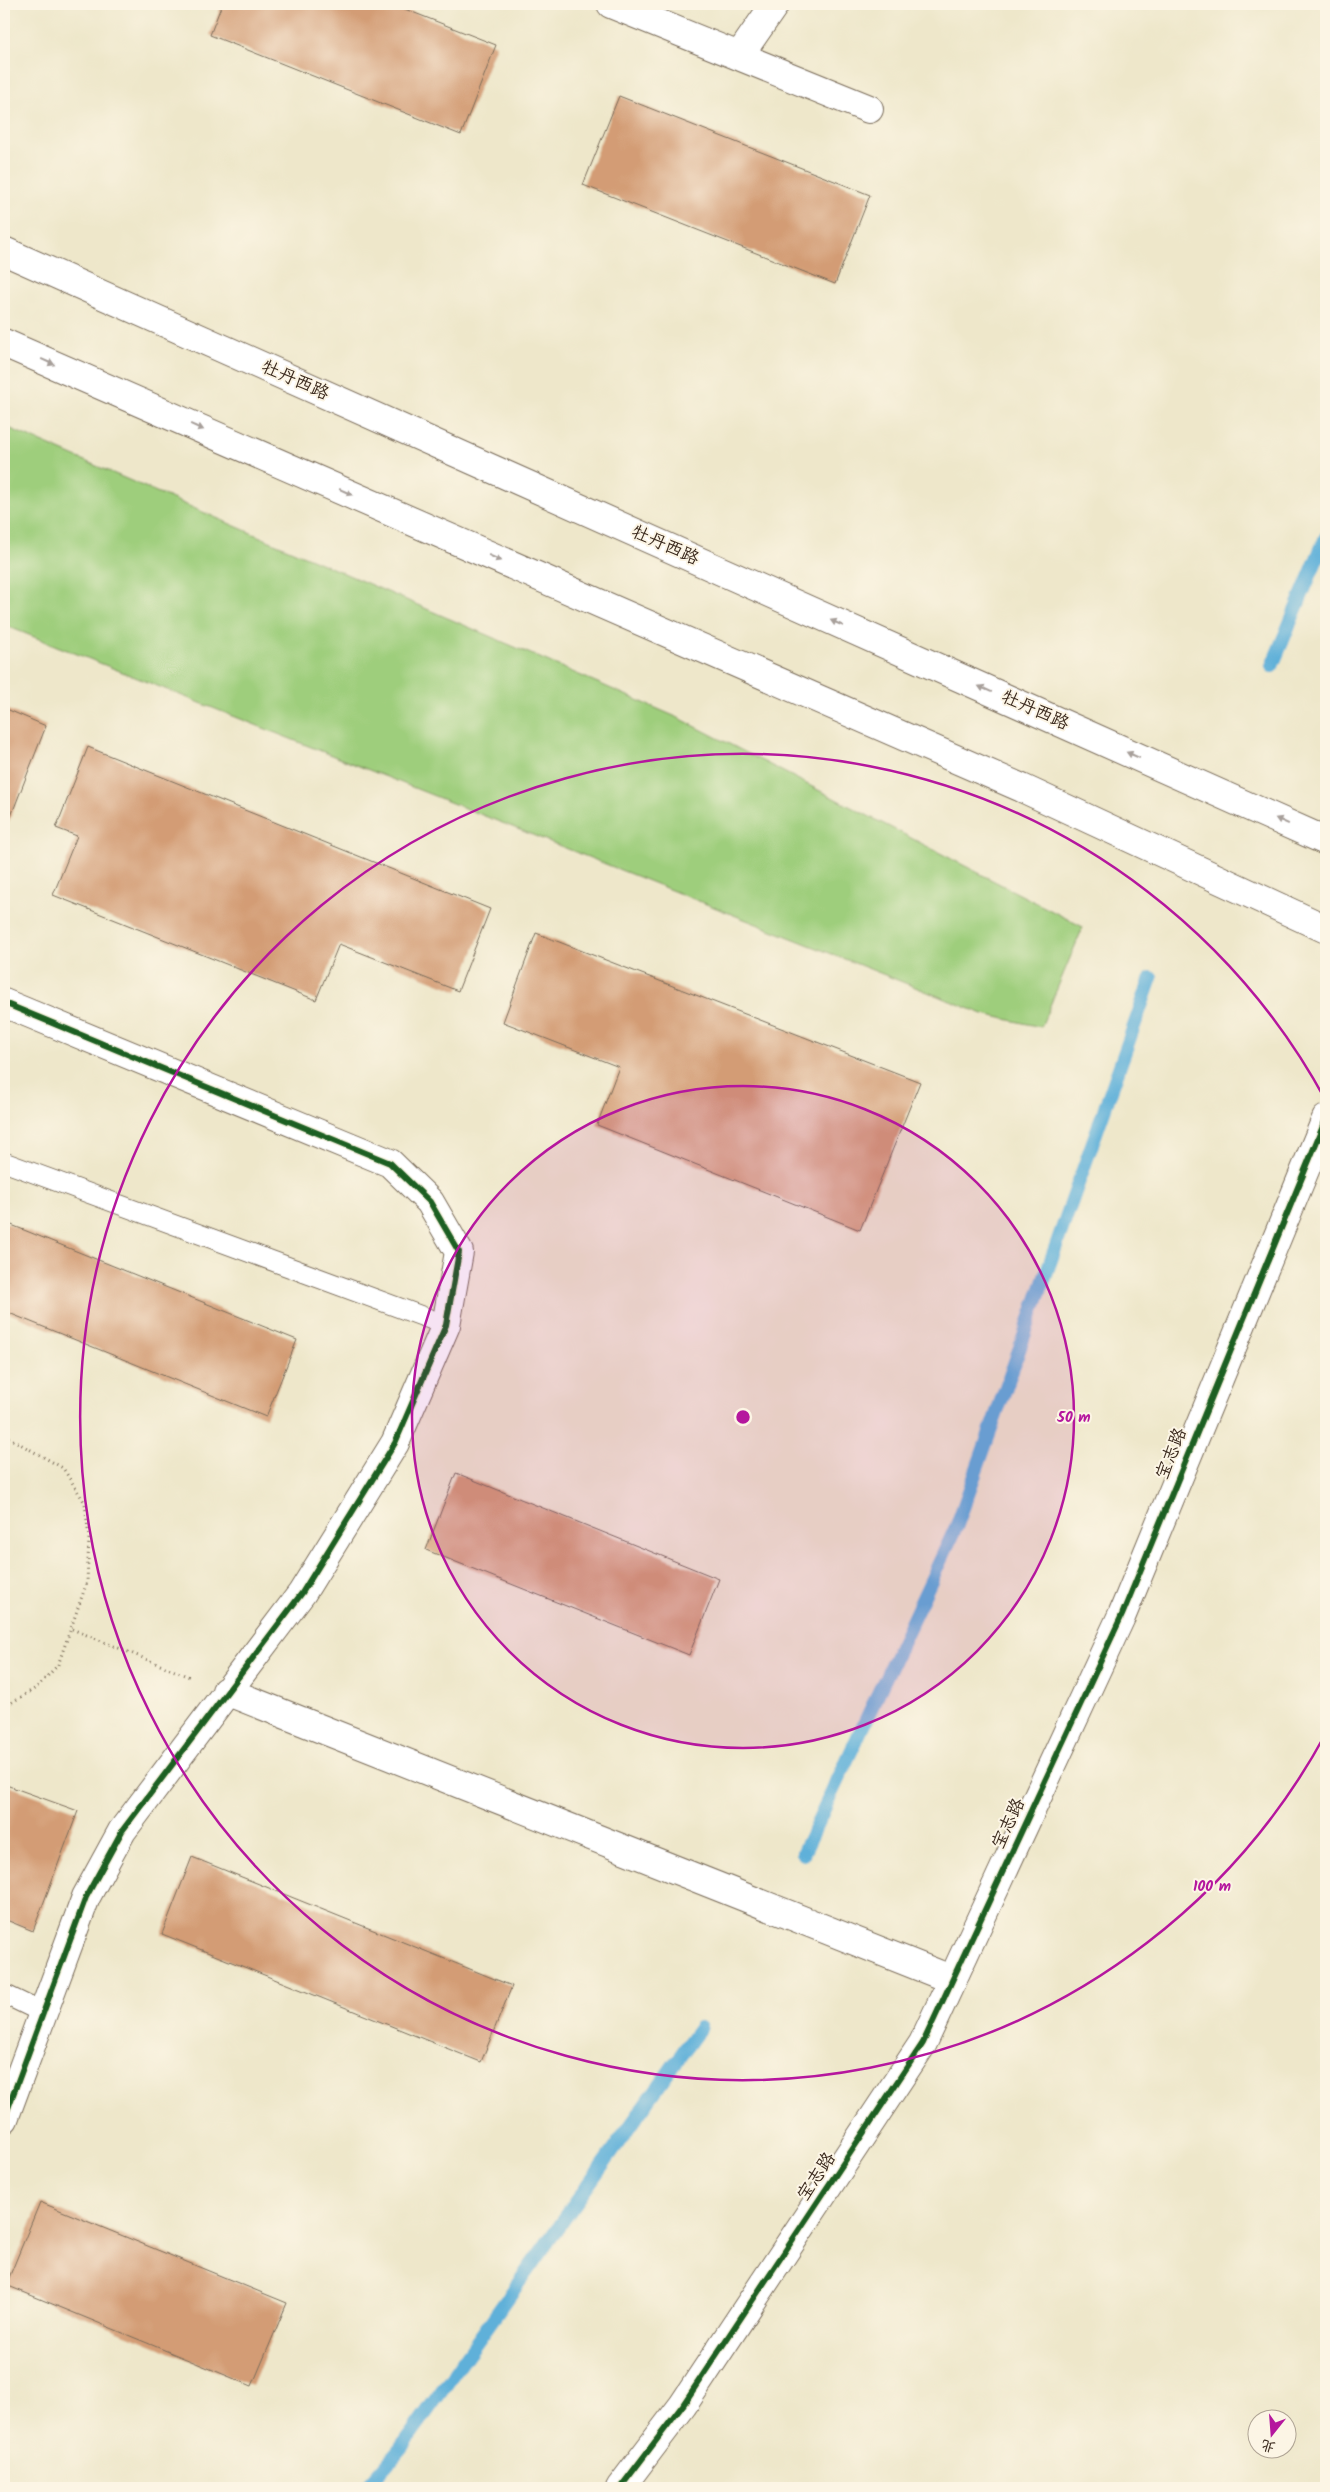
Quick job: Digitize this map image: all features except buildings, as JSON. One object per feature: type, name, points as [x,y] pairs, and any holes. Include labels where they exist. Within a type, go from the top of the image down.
[{"type":"street","points":[[611,4],[869,109]]},
{"type":"street","points":[[739,56],[775,4]]},
{"type":"street","name":"牡丹西路","points":[[4,251],[1326,841]]},
{"type":"street","points":[[4,343],[1022,788],[1326,929]]},
{"type":"street","points":[[4,1003],[390,1163],[430,1202],[459,1252],[446,1324],[395,1444],[302,1593],[226,1691],[122,1831],[86,1897],[4,2119]]},
{"type":"street","name":"宝志路","points":[[620,2488],[683,2404],[923,2043],[1122,1615],[1326,1119]]},
{"type":"street","points":[[226,1691],[953,1980]]},
{"type":"lane","points":[[4,1162],[446,1324]]},
{"type":"lane","points":[[4,1994],[43,2013]]},
{"type":"path","points":[[4,1435],[63,1468],[85,1503],[89,1538],[87,1582],[58,1665],[36,1688],[4,1707]]},
{"type":"path","points":[[72,1629],[226,1691]]},
{"type":"green space","points":[[4,426],[681,719],[1083,927],[1041,1027],[983,1014],[4,625]]},
{"type":"waterway","points":[[1272,666],[1326,537]]},
{"type":"waterway","points":[[803,1854],[957,1525],[1151,978]]},
{"type":"waterway","points":[[366,2488],[401,2448],[700,2028]]},
{"type":"cycle path","points":[[4,1003],[390,1163],[430,1202],[459,1252],[446,1325],[395,1443],[302,1593],[122,1831],[86,1897],[4,2119]]},
{"type":"cycle path","points":[[620,2488],[683,2405],[923,2043],[1122,1615],[1326,1119]]}]
